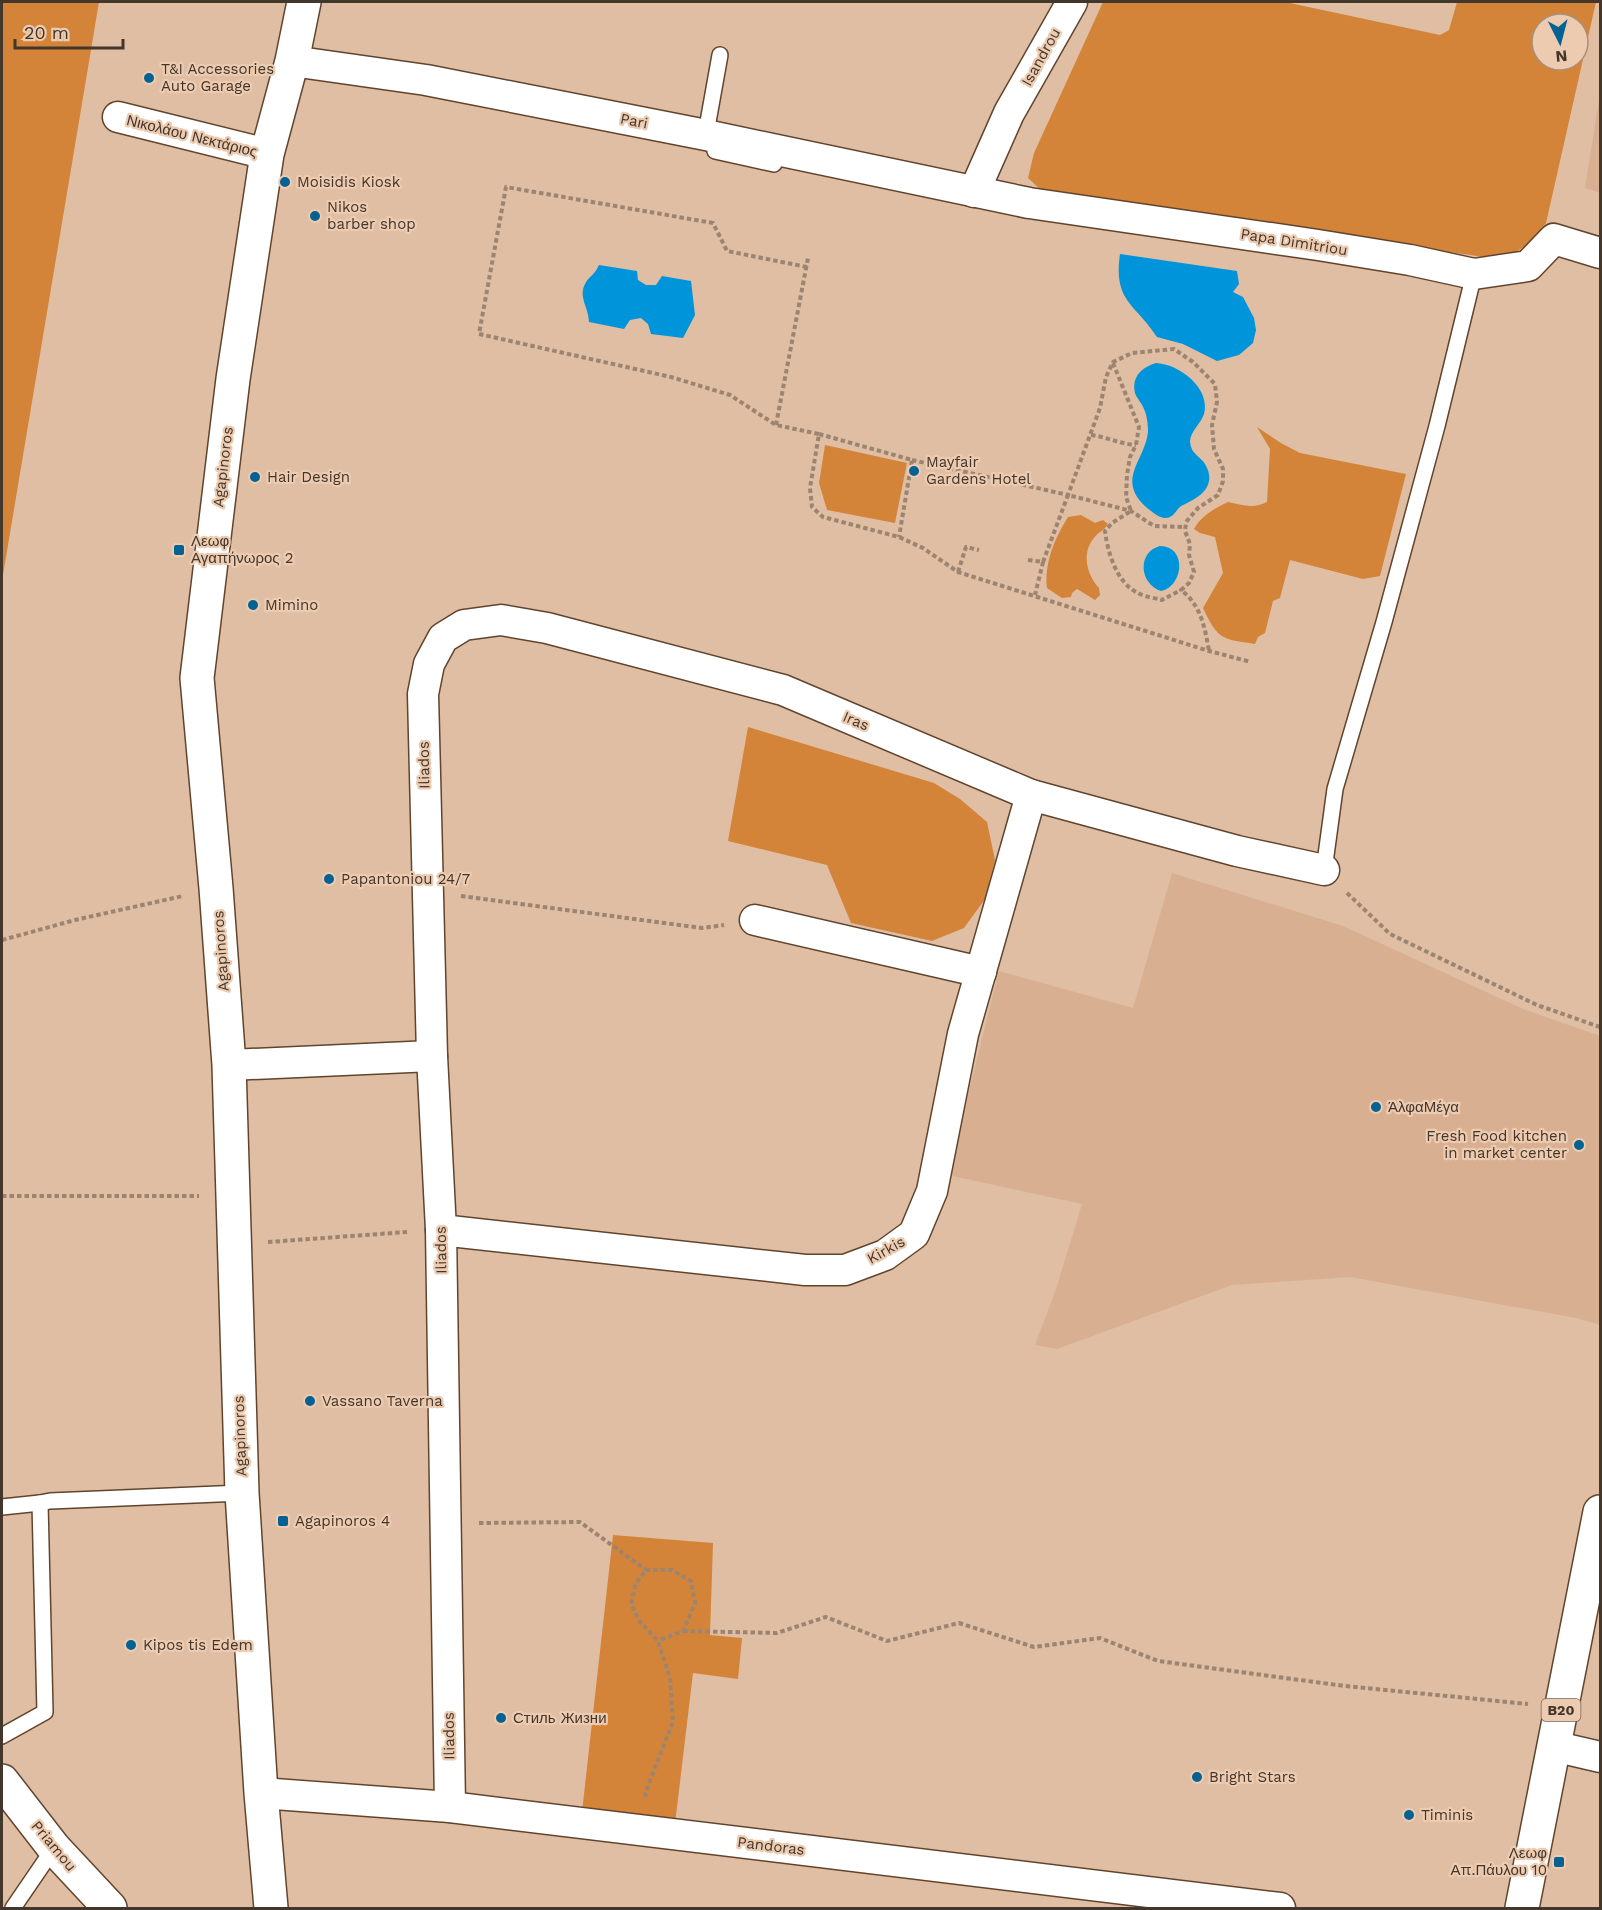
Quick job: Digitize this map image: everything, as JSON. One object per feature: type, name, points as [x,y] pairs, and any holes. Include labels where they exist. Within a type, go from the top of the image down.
[{"type":"main road","name":"Agapinoros","points":[[271,1908],[261,1793],[242,1493],[229,1065],[216,888],[196,678],[233,379],[267,154],[292,61],[304,2]]},
{"type":"main road","name":"B20","points":[[1522,1908],[1600,1512]]},
{"type":"main road","name":"Priamou","points":[[2,1782],[54,1848],[110,1908]]},
{"type":"street","name":"Isandrou","points":[[974,192],[1009,113],[1072,2]]},
{"type":"street","name":"Pari","points":[[292,61],[426,80],[701,134],[974,192]]},
{"type":"street","name":"Νικολάου Νεκτάριος","points":[[118,117],[267,154]]},
{"type":"street","name":"Papa Dimitriou","points":[[974,192],[1029,203],[1410,260],[1474,274],[1528,266],[1554,239],[1600,253]]},
{"type":"street","name":"Iras","points":[[423,694],[429,664],[443,638],[464,625],[501,620],[547,627],[783,690],[1031,795],[1237,850],[1324,870]]},
{"type":"street","name":"Iliados","points":[[423,694],[432,1056],[441,1230],[450,1807]]},
{"type":"street","name":"Kirkis","points":[[441,1230],[805,1270],[845,1270],[885,1254],[914,1234],[932,1191],[963,1034],[1031,795]]},
{"type":"street","points":[[755,920],[981,972]]},
{"type":"street","points":[[229,1065],[432,1056]]},
{"type":"street","points":[[1553,1746],[1600,1757]]},
{"type":"street","name":"Pandoras","points":[[261,1793],[450,1807],[1280,1908]]},
{"type":"lane","points":[[701,134],[708,122],[720,55]]},
{"type":"lane","points":[[1324,870],[1335,789],[1394,588],[1474,274]]},
{"type":"lane","points":[[2,1507],[50,1501],[242,1493]]},
{"type":"lane","points":[[2,1736],[45,1712],[40,1503]]},
{"type":"lane","points":[[13,1908],[54,1848]]},
{"type":"path","points":[[807,267],[727,251],[713,223],[506,188],[479,334],[681,380],[730,396],[776,425],[819,434],[912,460],[1131,511],[1154,526],[1185,527]]},
{"type":"path","points":[[776,425],[808,258]]},
{"type":"path","points":[[1035,595],[1043,562],[1100,408],[1106,377],[1113,362],[1132,353],[1174,349],[1193,362],[1215,384],[1217,402],[1212,425],[1214,449],[1223,470],[1223,482],[1218,495],[1191,514],[1185,527],[1194,572],[1189,583],[1181,591],[1162,600],[1139,594],[1123,583],[1107,549],[1105,531],[1131,511]]},
{"type":"path","points":[[1113,362],[1139,428],[1127,475],[1126,496],[1131,511]]},
{"type":"path","points":[[819,434],[810,488],[812,507],[823,518],[898,537],[923,548],[958,572],[1209,651],[1251,662]]},
{"type":"path","points":[[1090,435],[1107,437],[1121,444],[1136,445]]},
{"type":"path","points":[[898,537],[912,460]]},
{"type":"path","points":[[958,572],[966,547],[979,550]]},
{"type":"path","points":[[1028,560],[1043,562]]},
{"type":"path","points":[[1181,591],[1197,607],[1206,631],[1209,651]]},
{"type":"path","points":[[1324,870],[1390,934],[1537,1005],[1600,1027]]},
{"type":"path","points":[[2,940],[75,920],[216,888]]},
{"type":"path","points":[[428,892],[702,928],[755,920]]},
{"type":"path","points":[[2,1196],[233,1196]]},
{"type":"path","points":[[234,1245],[441,1230]]},
{"type":"path","points":[[445,1523],[580,1522],[646,1570],[672,1570],[691,1581],[695,1603],[683,1631]]},
{"type":"path","points":[[646,1570],[636,1583],[631,1604],[639,1623],[658,1641],[670,1678],[673,1722],[645,1793],[648,1831]]},
{"type":"path","points":[[658,1641],[683,1631],[777,1634],[826,1617],[887,1641],[959,1623],[1034,1647],[1100,1638],[1158,1661],[1345,1686],[1561,1707]]},
{"type":"shaded area","points":[[2,2],[99,2],[2,581]]},
{"type":"shaded area","points":[[1103,2],[1285,2],[1440,35],[1449,30],[1457,2],[1596,2],[1590,29],[1590,12],[1530,12],[1530,72],[1580,72],[1546,223],[1531,242],[1504,260],[1043,192],[1028,178],[1034,153]]},
{"type":"shaded area","points":[[1600,94],[1600,193],[1585,188]]},
{"type":"shaded area","points":[[1257,427],[1300,453],[1406,474],[1380,576],[1363,579],[1290,560],[1280,598],[1273,601],[1265,633],[1258,637],[1255,644],[1222,636],[1208,619],[1203,608],[1223,573],[1215,537],[1194,529],[1200,520],[1228,502],[1252,506],[1267,502],[1270,449]]},
{"type":"shaded area","points":[[825,445],[907,463],[895,523],[827,510],[819,483]]},
{"type":"shaded area","points":[[1081,515],[1095,523],[1103,520],[1108,524],[1097,534],[1088,550],[1087,564],[1100,595],[1095,600],[1077,589],[1071,597],[1062,598],[1047,588],[1047,569],[1059,533],[1068,517]]},
{"type":"shaded area","points":[[748,727],[934,783],[960,799],[987,822],[995,860],[985,899],[964,928],[932,941],[851,923],[827,865],[728,841]]},
{"type":"shaded area","points":[[1172,873],[1343,926],[1523,1009],[1600,1036],[1600,1325],[1576,1318],[1350,1277],[1232,1285],[1057,1349],[1035,1345],[1056,1289],[1082,1204],[948,1175],[999,971],[1133,1008]]},
{"type":"shaded area","points":[[613,1535],[713,1543],[710,1635],[742,1638],[738,1679],[693,1673],[675,1824],[582,1812]]},
{"type":"water","points":[[1120,254],[1237,271],[1239,284],[1233,292],[1243,297],[1254,318],[1256,330],[1253,343],[1239,355],[1217,361],[1183,344],[1157,337],[1123,293],[1119,270]]},
{"type":"water","points":[[599,265],[637,271],[638,280],[646,285],[656,285],[662,276],[691,281],[695,315],[683,338],[651,334],[648,324],[641,318],[630,320],[624,329],[589,322],[583,289]]},
{"type":"water","points":[[1156,363],[1165,364],[1183,372],[1198,386],[1205,404],[1204,414],[1190,442],[1194,452],[1205,464],[1209,479],[1208,485],[1195,499],[1180,507],[1171,517],[1165,518],[1146,507],[1137,497],[1132,478],[1148,431],[1145,411],[1135,393],[1135,382],[1142,370]]},
{"type":"water","points":[[1160,546],[1175,552],[1179,567],[1174,582],[1169,588],[1161,591],[1148,582],[1144,568],[1147,555]]},
{"type":"place","name":"T&I Accessories Auto Garage","points":[[149,78]]},
{"type":"place","name":"Moisidis Kiosk","points":[[285,182]]},
{"type":"place","name":"Nikos barber shop","points":[[315,216]]},
{"type":"place","name":"Mayfair Gardens Hotel","points":[[914,471]]},
{"type":"place","name":"Hair Design","points":[[255,477]]},
{"type":"place","name":"Λεωφ Αγαπήνωρος 2","points":[[179,550]]},
{"type":"place","name":"Mimino","points":[[253,605]]},
{"type":"place","name":"Papantoniou 24/7","points":[[329,879]]},
{"type":"place","name":"ΆλφαΜέγα","points":[[1376,1107]]},
{"type":"place","name":"Fresh Food kitchen in market center","points":[[1579,1145]]},
{"type":"place","name":"Vassano Taverna","points":[[310,1401]]},
{"type":"place","name":"Agapinoros 4","points":[[283,1521]]},
{"type":"place","name":"Kipos tis Edem","points":[[131,1645]]},
{"type":"place","name":"Стиль Жизни","points":[[501,1718]]},
{"type":"place","name":"Bright Stars","points":[[1197,1777]]},
{"type":"place","name":"Timinis","points":[[1409,1815]]},
{"type":"place","name":"Λεωφ Απ.Πάυλου 10","points":[[1559,1862]]}]
